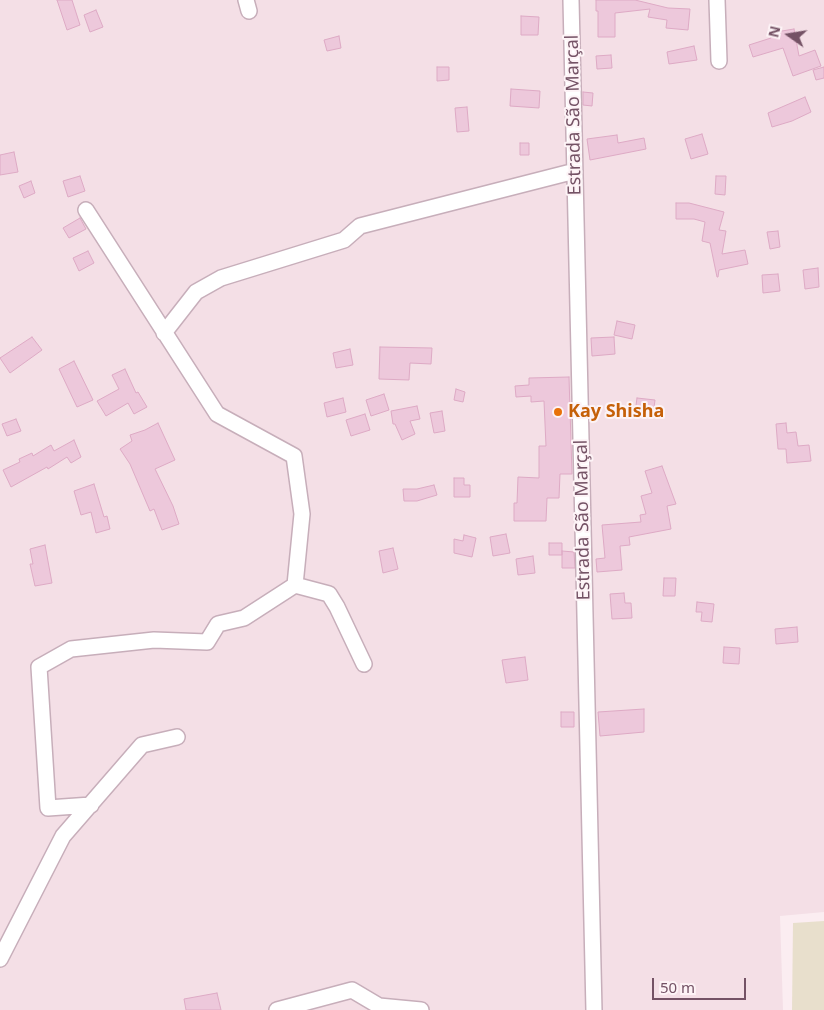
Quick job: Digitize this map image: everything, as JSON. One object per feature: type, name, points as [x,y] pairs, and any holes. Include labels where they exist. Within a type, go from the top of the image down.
[{"type":"street","name":"Estrada São Marçal","points":[[571,0],[594,1010]]},
{"type":"street","points":[[717,0],[719,61]]},
{"type":"street","points":[[164,333],[196,292],[221,278],[344,240],[360,226],[575,171]]},
{"type":"street","points":[[86,210],[217,414],[294,456],[302,514],[295,585]]},
{"type":"street","points":[[91,805],[48,808],[39,666],[71,649],[154,640],[207,642],[218,624],[244,618],[295,585],[329,594],[364,664]]},
{"type":"street","points":[[0,959],[62,836],[142,745],[177,737]]},
{"type":"street","points":[[276,1010],[352,990],[379,1006],[421,1010]]},
{"type":"shaded area","points":[[0,0],[824,0],[824,912],[780,916],[783,1010],[0,1010]]},
{"type":"shaded area","points":[[824,921],[824,1010],[792,1010],[793,923]]},
{"type":"building","points":[[57,0],[72,0],[80,25],[67,30]]},
{"type":"building","points":[[596,0],[635,0],[668,8],[690,9],[688,30],[666,28],[667,20],[648,17],[650,9],[615,13],[615,37],[598,37]]},
{"type":"building","points":[[96,10],[103,27],[90,32],[84,15]]},
{"type":"building","points":[[521,16],[539,17],[538,35],[521,35]]},
{"type":"building","points":[[794,29],[799,56],[815,50],[821,66],[793,76],[783,48],[753,57],[749,45],[771,38],[770,33]]},
{"type":"building","points":[[339,36],[341,48],[327,51],[324,40]]},
{"type":"building","points":[[694,46],[697,60],[669,64],[667,52]]},
{"type":"building","points":[[611,55],[612,68],[597,69],[596,56]]},
{"type":"building","points":[[437,67],[449,67],[449,80],[437,81]]},
{"type":"building","points":[[824,67],[824,78],[816,80],[813,70]]},
{"type":"building","points":[[511,89],[540,91],[539,108],[510,106]]},
{"type":"building","points":[[583,92],[593,93],[592,106],[583,105]]},
{"type":"building","points":[[805,97],[811,112],[792,121],[772,127],[768,113]]},
{"type":"building","points":[[467,107],[469,131],[457,132],[455,108]]},
{"type":"building","points":[[702,134],[708,154],[691,159],[685,139]]},
{"type":"building","points":[[617,135],[618,143],[644,138],[646,149],[590,160],[587,139]]},
{"type":"building","points":[[520,143],[529,143],[529,155],[520,155]]},
{"type":"building","points":[[14,152],[18,172],[0,175],[0,155]]},
{"type":"building","points":[[80,176],[85,191],[68,197],[63,181]]},
{"type":"building","points":[[716,176],[726,176],[725,195],[715,194]]},
{"type":"building","points":[[31,181],[35,193],[24,198],[19,186]]},
{"type":"building","points":[[676,203],[689,203],[724,212],[719,230],[726,231],[722,254],[745,250],[748,264],[719,270],[717,277],[710,243],[702,241],[705,222],[694,219],[676,219]]},
{"type":"building","points":[[80,218],[86,229],[69,238],[63,228]]},
{"type":"building","points":[[778,231],[780,247],[770,249],[767,232]]},
{"type":"building","points":[[88,251],[94,263],[79,271],[73,258]]},
{"type":"building","points":[[818,268],[819,287],[805,289],[803,270]]},
{"type":"building","points":[[778,274],[780,291],[763,293],[762,275]]},
{"type":"building","points":[[617,321],[635,325],[632,339],[614,335]]},
{"type":"building","points":[[32,337],[42,350],[10,373],[0,358]]},
{"type":"building","points":[[614,337],[615,354],[592,356],[591,338]]},
{"type":"building","points":[[380,347],[432,348],[431,364],[410,363],[409,380],[379,379]]},
{"type":"building","points":[[350,349],[353,365],[336,368],[333,353]]},
{"type":"building","points":[[74,361],[93,400],[77,407],[59,369]]},
{"type":"building","points":[[125,369],[136,393],[138,392],[147,407],[134,414],[128,403],[106,416],[97,401],[119,389],[112,375]]},
{"type":"building","points":[[569,377],[572,474],[560,474],[559,498],[547,498],[546,521],[514,521],[514,503],[517,503],[518,477],[539,478],[539,446],[546,446],[544,401],[531,402],[531,396],[516,397],[515,386],[529,385],[529,378]]},
{"type":"building","points":[[456,389],[465,392],[463,402],[454,400]]},
{"type":"building","points":[[384,394],[389,410],[371,416],[366,400]]},
{"type":"building","points":[[343,398],[346,412],[327,417],[324,403]]},
{"type":"building","points":[[637,398],[655,400],[653,415],[635,413]]},
{"type":"building","points":[[417,406],[420,419],[410,421],[415,434],[402,440],[395,424],[393,424],[391,411]]},
{"type":"building","points":[[442,411],[445,431],[434,433],[430,413]]},
{"type":"building","points":[[365,414],[370,430],[351,436],[346,420]]},
{"type":"building","points":[[16,419],[21,431],[7,436],[2,424]]},
{"type":"building","points":[[158,423],[175,460],[155,469],[173,506],[179,524],[162,530],[154,509],[150,511],[130,464],[120,449],[132,441],[130,435]]},
{"type":"building","points":[[786,423],[787,433],[796,432],[798,446],[809,445],[811,461],[787,463],[786,449],[778,449],[776,424]]},
{"type":"building","points":[[74,440],[81,457],[71,463],[67,457],[48,469],[47,467],[11,487],[3,470],[20,462],[19,459],[32,453],[33,456],[51,445],[54,451]]},
{"type":"building","points":[[662,466],[676,504],[667,506],[671,529],[629,537],[630,545],[620,546],[622,570],[597,572],[596,559],[605,558],[602,525],[641,522],[640,515],[646,514],[641,496],[652,493],[645,471]]},
{"type":"building","points":[[454,478],[464,478],[464,485],[470,485],[470,497],[454,497]]},
{"type":"building","points":[[94,484],[104,517],[107,516],[110,529],[96,533],[91,512],[81,515],[74,491]]},
{"type":"building","points":[[434,485],[437,495],[417,501],[404,501],[403,489],[417,489]]},
{"type":"building","points":[[506,534],[510,553],[493,556],[490,537]]},
{"type":"building","points":[[464,535],[476,538],[472,557],[454,553],[454,539],[463,541]]},
{"type":"building","points":[[549,543],[562,543],[562,555],[549,555]]},
{"type":"building","points":[[45,545],[52,583],[35,586],[30,564],[33,564],[30,549]]},
{"type":"building","points":[[393,548],[398,569],[383,573],[379,551]]},
{"type":"building","points":[[562,551],[574,552],[575,568],[562,568]]},
{"type":"building","points":[[533,556],[535,573],[518,575],[516,559]]},
{"type":"building","points":[[664,578],[676,578],[675,596],[663,596]]},
{"type":"building","points":[[624,593],[625,603],[631,603],[632,618],[612,619],[610,594]]},
{"type":"building","points":[[697,602],[714,604],[712,622],[701,621],[702,612],[696,612]]},
{"type":"building","points":[[797,627],[798,642],[776,644],[775,629]]},
{"type":"building","points":[[724,647],[740,648],[739,664],[723,663]]},
{"type":"building","points":[[525,657],[528,680],[506,683],[502,660]]},
{"type":"building","points":[[644,709],[644,732],[600,736],[598,712]]},
{"type":"building","points":[[561,712],[574,712],[574,727],[561,727]]},
{"type":"building","points":[[217,993],[221,1010],[186,1010],[184,999]]},
{"type":"place","name":"Kay Shisha","points":[[558,412]]}]
